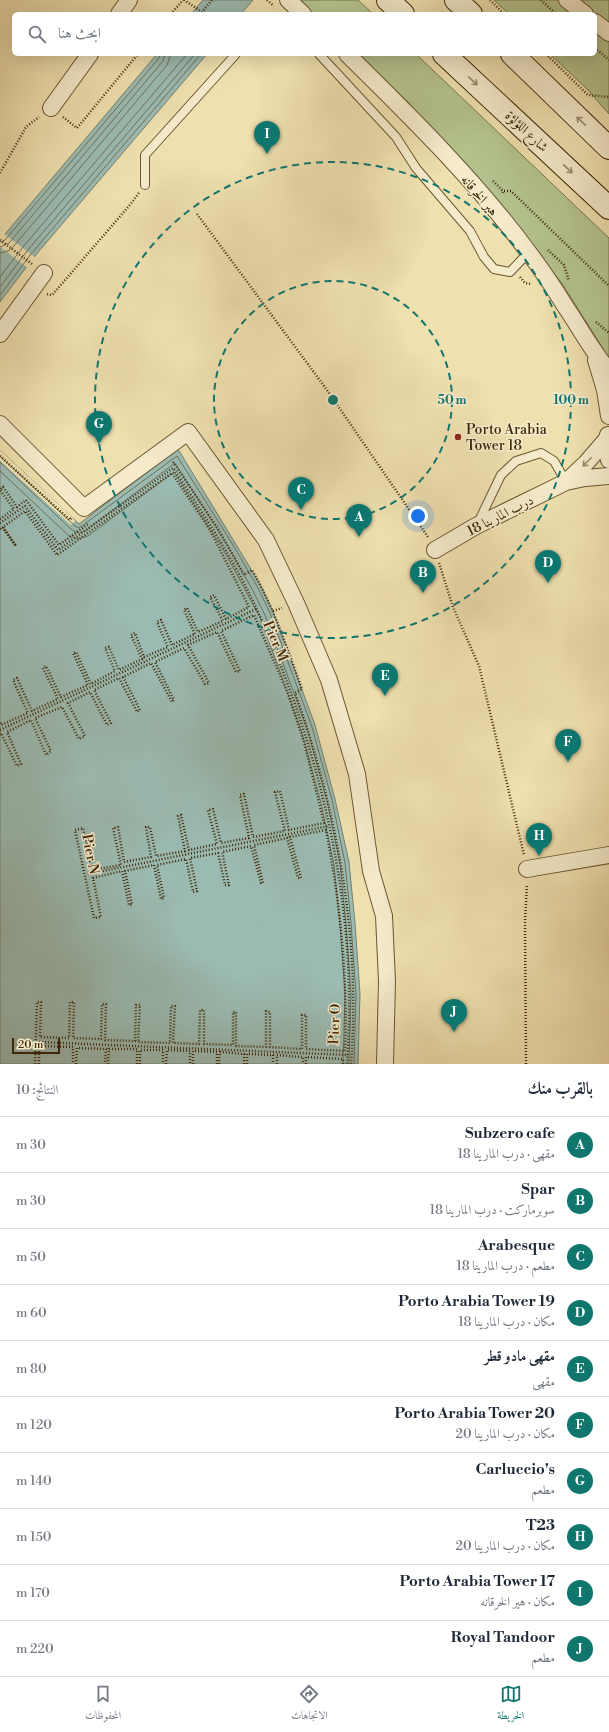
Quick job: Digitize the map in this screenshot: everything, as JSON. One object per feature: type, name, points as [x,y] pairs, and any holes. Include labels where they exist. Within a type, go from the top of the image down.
[{"type":"main road","points":[[388,0],[401,12]]},
{"type":"main road","points":[[456,0],[469,12]]},
{"type":"main road","name":"شارع اللؤلؤة","points":[[446,56],[609,208]]},
{"type":"main road","points":[[514,56],[609,148]]},
{"type":"street","points":[[120,12],[129,0]]},
{"type":"street","points":[[288,0],[301,12]]},
{"type":"street","points":[[567,0],[582,12]]},
{"type":"street","points":[[597,24],[609,33]]},
{"type":"street","points":[[52,108],[89,56]]},
{"type":"street","name":"هير الخرقانه","points":[[349,56],[395,102],[481,194],[528,253],[566,306],[593,351],[609,372]]},
{"type":"street","points":[[0,334],[39,275]]},
{"type":"street","name":"هير الخرقانه","points":[[593,351],[604,390],[609,416]]},
{"type":"street","points":[[0,424],[84,508],[188,432],[266,540],[296,603],[329,680],[357,774],[371,871],[384,916],[387,981],[385,1064]]},
{"type":"street","points":[[608,437],[606,450],[609,460]]},
{"type":"street","name":"درب المارينا 18","points":[[566,482],[587,462],[608,437]]},
{"type":"street","name":"درب المارينا 18","points":[[435,550],[476,526],[566,482],[585,478],[609,476]]},
{"type":"street","points":[[528,869],[609,854]]},
{"type":"lane","points":[[144,185],[145,155],[234,56]]},
{"type":"lane","points":[[321,56],[396,137],[416,168],[470,230],[484,257],[494,269],[510,272],[528,253]]},
{"type":"lane","points":[[476,526],[501,475],[516,461],[541,453],[554,461],[566,482]]},
{"type":"path","points":[[173,12],[184,0],[202,12],[212,0]]},
{"type":"path","points":[[490,0],[502,12]]},
{"type":"path","points":[[541,0],[554,12]]},
{"type":"path","points":[[597,50],[609,60]]},
{"type":"path","points":[[0,174],[26,126],[52,108],[77,128],[136,56]]},
{"type":"path","points":[[548,56],[588,95],[609,97]]},
{"type":"path","points":[[0,240],[39,275],[48,294],[51,295],[129,206],[144,185]]},
{"type":"path","points":[[503,191],[511,191],[609,286]]},
{"type":"path","points":[[197,214],[327,390],[423,527],[435,550],[453,607],[479,666],[528,869],[525,922],[526,1064]]},
{"type":"path","points":[[0,456],[70,520],[81,505]]},
{"type":"path","points":[[0,523],[25,506],[58,550],[172,468],[214,529],[256,609],[289,686],[319,780],[339,878],[346,941],[350,1013],[347,1064]]},
{"type":"path","name":"Pier M","points":[[216,527],[244,575],[252,570],[274,611],[302,689],[295,693],[312,739],[323,779],[342,878],[350,940]]},
{"type":"path","name":"Pier M","points":[[0,722],[2,726],[28,713],[12,680],[17,678],[32,711],[58,699],[43,668],[46,666],[61,697],[88,685],[73,653],[76,652],[91,684],[115,671],[105,648],[109,646],[119,670],[142,659],[131,635],[135,633],[144,657],[168,647],[157,622],[161,620],[172,645],[196,634],[184,610],[187,608],[198,632],[223,621],[210,597],[214,595],[226,619],[249,607],[210,530]]},
{"type":"path","points":[[0,730],[256,609]]},
{"type":"path","name":"Pier M","points":[[0,734],[2,733],[17,766],[21,764],[8,732],[31,720],[46,755],[52,751],[36,718],[62,706],[80,739],[85,736],[68,703],[90,692],[106,725],[111,723],[94,690],[119,678],[137,712],[140,710],[124,676],[151,663],[172,702],[174,700],[155,662],[184,648],[205,684],[209,683],[188,646],[217,632],[236,672],[240,671],[221,631],[254,615],[288,694]]},
{"type":"path","name":"Pier N","points":[[288,694],[304,742],[324,823],[289,830],[280,790],[275,792],[285,831],[253,837],[244,794],[240,795],[249,838],[221,843],[213,809],[208,810],[217,844],[189,850],[181,815],[178,816],[185,851],[156,856],[150,827],[146,827],[152,857],[124,862],[118,827],[113,828],[121,864],[92,870],[83,828],[75,830],[94,918],[101,917],[93,878],[122,871],[129,905],[132,905],[125,871],[154,865],[161,899],[164,898],[157,864],[186,859],[193,892],[197,891],[190,858],[218,853],[225,885],[229,884],[222,852],[251,846],[261,884],[263,883],[254,845],[287,838],[298,878],[301,878],[290,837],[326,830],[335,878],[342,940]]},
{"type":"path","points":[[88,874],[329,826]]},
{"type":"path","name":"Pier O","points":[[35,1064],[37,1002],[41,1002],[40,1037],[69,1038],[70,1002],[74,1002],[73,1038],[101,1039],[102,1004],[106,1004],[105,1040],[135,1041],[136,1005],[140,1005],[138,1042],[170,1043],[171,1006],[175,1006],[173,1043],[199,1044],[200,1010],[204,1010],[204,1044],[233,1045],[233,1012],[236,1012],[236,1046],[266,1047],[266,1011],[270,1012],[270,1047],[302,1049],[302,1015],[306,1015],[306,1049],[345,1051],[346,1014],[342,940]]},
{"type":"path","name":"Pier O","points":[[350,940],[352,977],[351,1064]]},
{"type":"path","points":[[39,1042],[348,1055]]},
{"type":"path","points":[[39,1064],[39,1046],[74,1048],[73,1064]]},
{"type":"path","points":[[76,1064],[77,1048],[106,1049],[105,1064]]},
{"type":"path","points":[[108,1064],[109,1048],[137,1049],[138,1064]]},
{"type":"path","points":[[138,1064],[140,1050],[163,1050],[163,1064]]},
{"type":"path","points":[[166,1064],[167,1050],[190,1051],[191,1064]]},
{"type":"path","points":[[191,1064],[193,1051],[217,1052],[218,1064]]},
{"type":"path","points":[[218,1064],[220,1052],[244,1054],[245,1064]]},
{"type":"path","points":[[245,1064],[247,1054],[273,1055],[273,1064]]},
{"type":"path","name":"Pier O","points":[[277,1064],[277,1055],[303,1057],[304,1064]]},
{"type":"path","name":"Pier O","points":[[304,1064],[306,1057],[343,1058],[343,1064]]},
{"type":"green space","points":[[299,0],[358,0],[371,12],[312,12]]},
{"type":"green space","points":[[494,0],[609,0],[609,114],[587,89],[552,56],[597,56],[597,12],[507,12]]},
{"type":"green space","points":[[359,56],[418,56],[609,238],[609,358],[561,282],[408,102]]},
{"type":"water","points":[[203,0],[253,0],[243,12],[193,12]]},
{"type":"water","points":[[155,56],[205,56],[34,257],[0,302],[0,240]]},
{"type":"water","points":[[178,449],[260,584],[273,611],[315,725],[335,799],[349,862],[360,994],[358,1064],[0,1064],[0,450],[79,524]]},
{"type":"pier","points":[[3,233],[36,258],[28,268],[0,247],[0,237]]},
{"type":"pier","points":[[0,450],[72,517],[75,521],[71,525],[0,461]]},
{"type":"place","name":"Porto Arabia Tower 17","points":[[267,154]]},
{"type":"place","name":"Porto Arabia Tower 18","points":[[458,437]]},
{"type":"place","name":"Carluccio's","points":[[99,444]]},
{"type":"place","name":"Arabesque","points":[[301,510]]},
{"type":"place","name":"Subzero cafe","points":[[359,537]]},
{"type":"place","name":"Porto Arabia Tower 19","points":[[548,583]]},
{"type":"place","name":"Spar","points":[[423,593]]},
{"type":"place","name":"مقهى مادو قطر","points":[[385,696]]},
{"type":"place","name":"Porto Arabia Tower 20","points":[[568,762]]},
{"type":"place","name":"T23","points":[[539,856]]},
{"type":"place","name":"Royal Tandoor","points":[[454,1032]]}]
